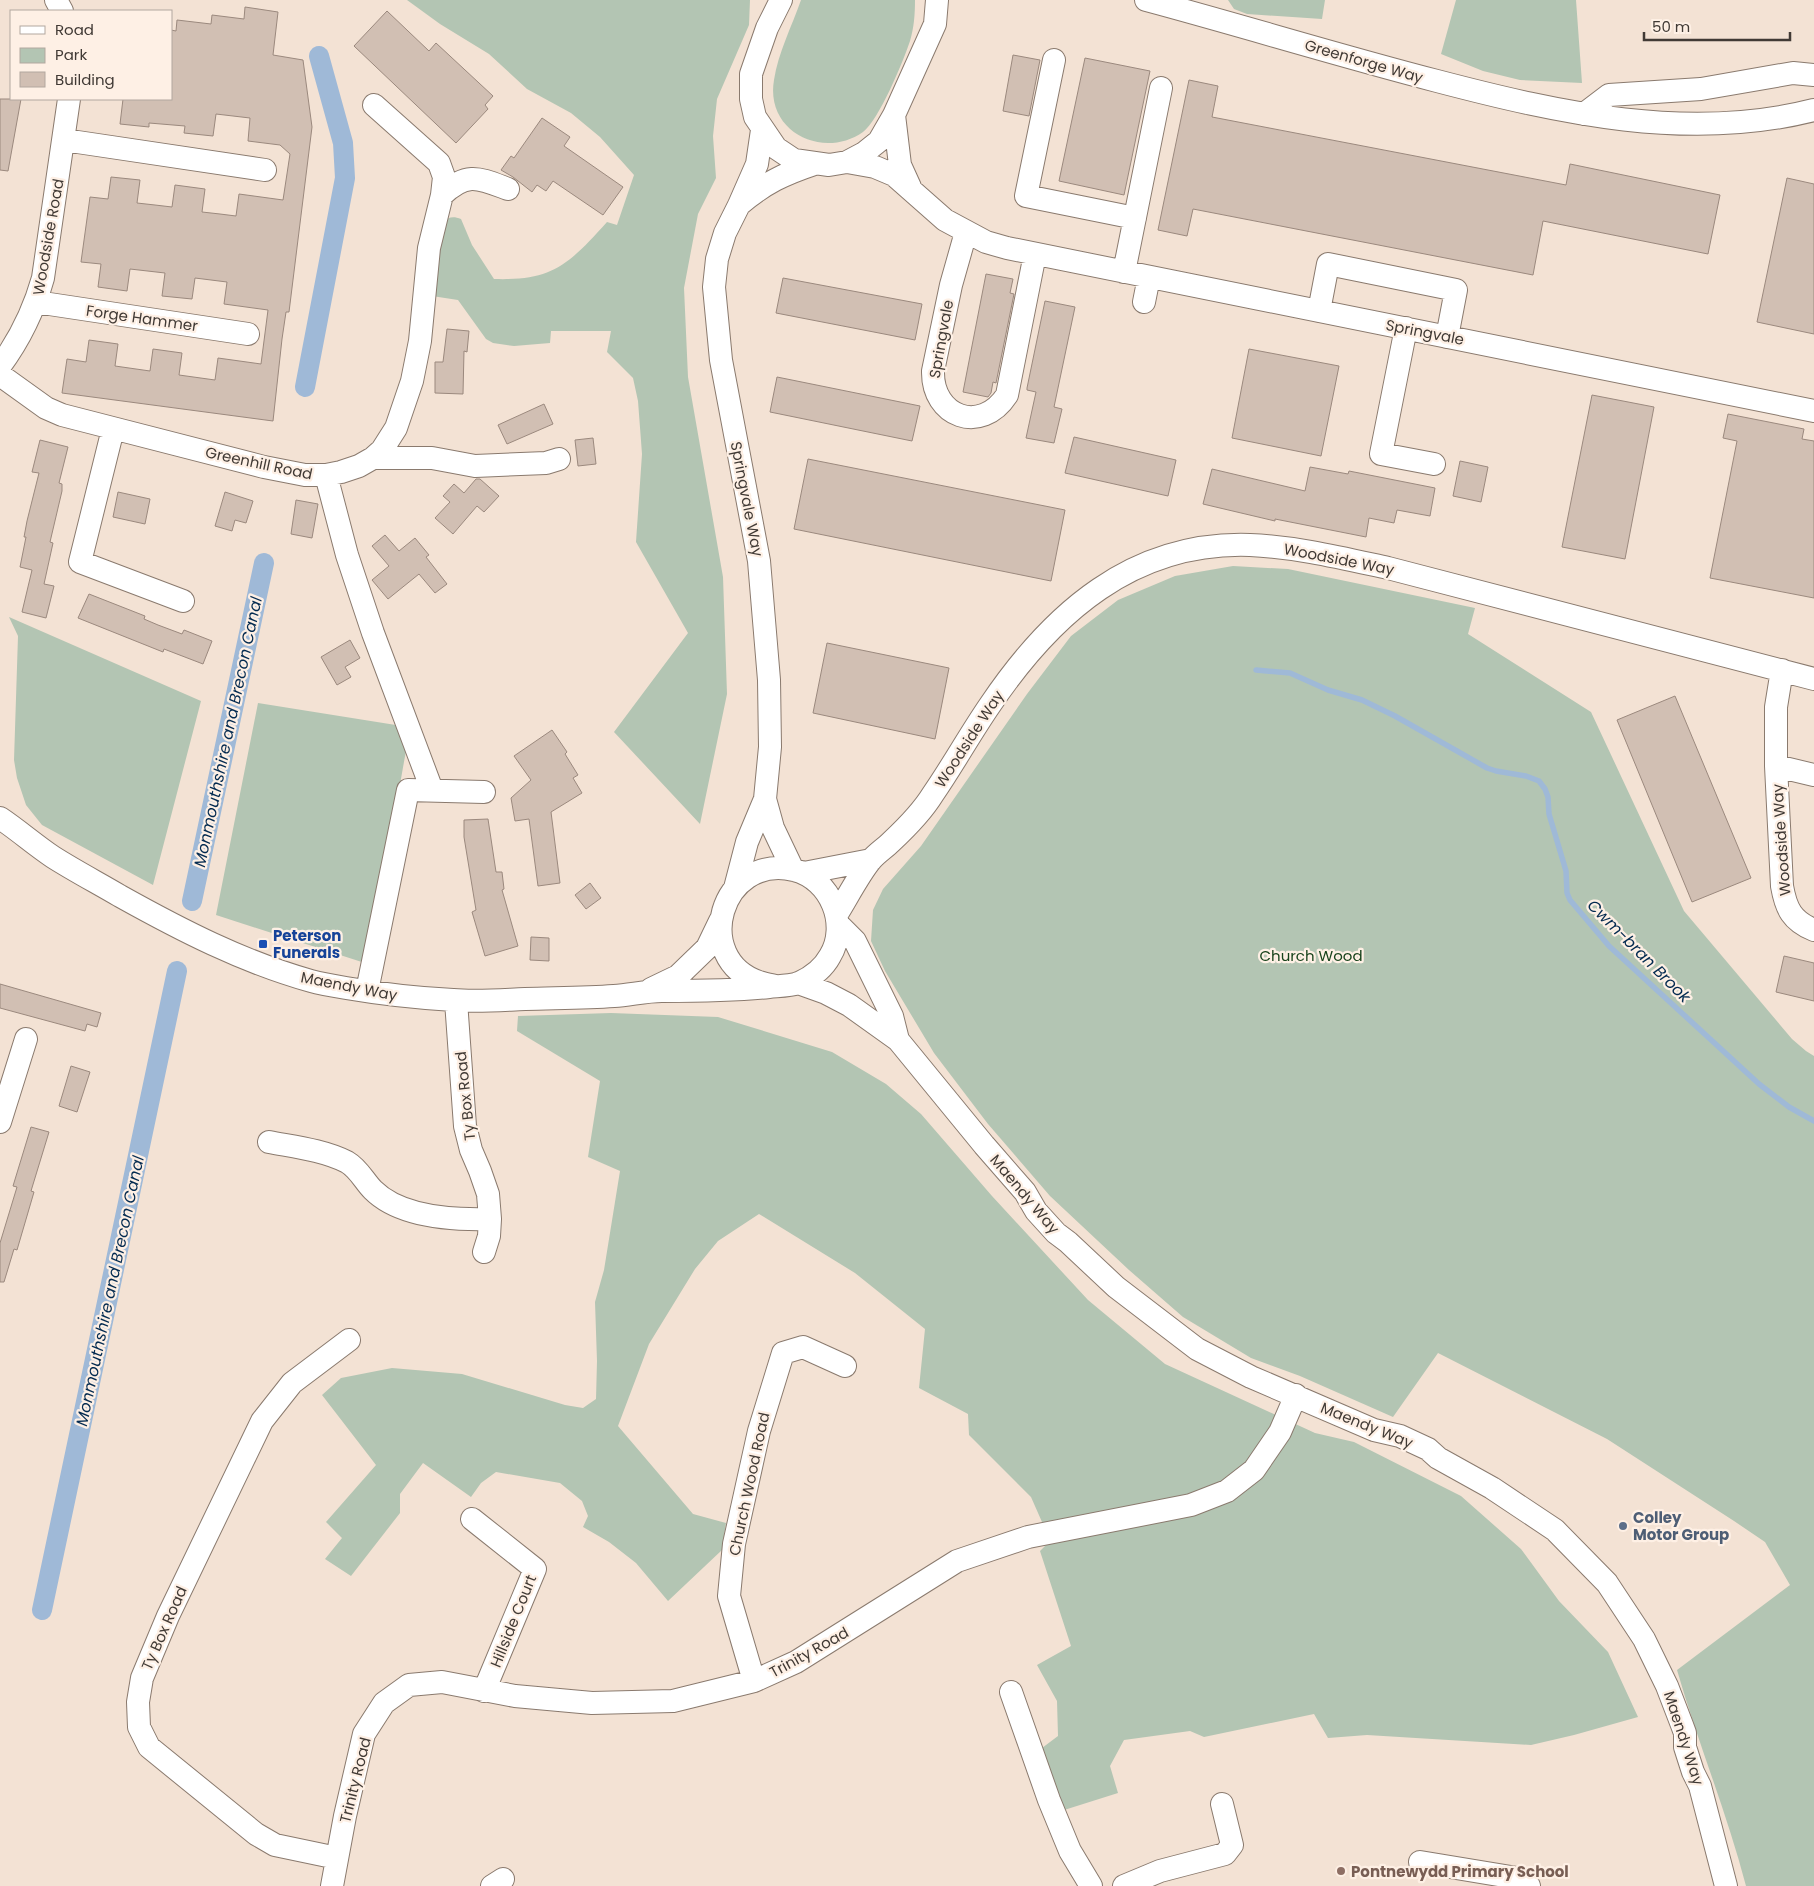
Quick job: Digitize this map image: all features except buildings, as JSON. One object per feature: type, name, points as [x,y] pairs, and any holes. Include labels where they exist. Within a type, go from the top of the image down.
[{"type":"street","points":[[781,0],[767,28],[751,74],[751,99],[755,117],[776,148],[794,160],[829,165],[847,162],[864,153],[878,140],[894,115],[935,24],[941,3]]},
{"type":"street","name":"Greenforge Way","points":[[1146,0],[1208,8],[1391,70],[1488,94],[1584,114],[1644,122],[1700,124],[1751,121],[1814,110]]},
{"type":"street","points":[[1054,60],[1026,196],[1135,218]]},
{"type":"street","points":[[1584,114],[1609,95],[1700,89],[1793,73],[1814,75]]},
{"type":"street","points":[[1124,272],[1161,88]]},
{"type":"street","name":"Woodside Road","points":[[0,366],[16,342],[36,302],[43,278],[69,100]]},
{"type":"street","name":"Greenhill Road","points":[[0,375],[46,408],[62,415],[264,467],[305,474],[326,475],[358,466],[373,458],[388,442],[402,413],[412,381],[420,340],[429,248],[442,195],[444,177],[439,163],[374,105]]},
{"type":"street","name":"Springvale","points":[[894,115],[900,165],[910,188]]},
{"type":"street","name":"Springvale Way","points":[[735,888],[747,842],[765,800],[770,747],[769,680],[759,561],[721,360],[714,287],[717,259],[725,233],[740,205],[756,164],[762,130]]},
{"type":"street","points":[[64,140],[265,170]]},
{"type":"street","name":"Springvale","points":[[847,162],[875,167],[894,175],[945,220],[986,242],[1035,254],[1814,411]]},
{"type":"street","name":"Springvale Way","points":[[740,205],[755,191],[783,175],[815,164]]},
{"type":"street","points":[[442,195],[456,183],[470,179],[486,181],[508,189]]},
{"type":"street","name":"Springvale","points":[[966,232],[949,294],[933,371],[933,384],[936,395],[953,413],[965,417],[978,417],[989,413],[1001,404],[1007,395],[1035,254]]},
{"type":"street","points":[[1319,311],[1328,264],[1338,266],[1456,290],[1447,337]]},
{"type":"street","points":[[1144,302],[1149,277]]},
{"type":"street","name":"Forge Hammer","points":[[36,302],[248,334]]},
{"type":"street","points":[[1406,328],[1381,454],[1434,464]]},
{"type":"street","points":[[113,429],[80,562],[183,601]]},
{"type":"street","points":[[373,458],[432,458],[475,466],[546,463],[559,459]]},
{"type":"street","points":[[326,475],[346,555],[432,790]]},
{"type":"street","name":"Woodside Way","points":[[837,919],[871,860],[913,820],[932,796],[990,704],[1024,659],[1056,624],[1083,600],[1109,581],[1138,567],[1177,553],[1214,546],[1249,545],[1319,553],[1388,568],[1814,678]]},
{"type":"street","name":"Woodside Way","points":[[1782,670],[1776,707],[1776,766],[1782,886],[1785,901],[1791,914],[1801,924],[1814,930]]},
{"type":"street","name":"Woodside Way","points":[[1776,766],[1814,775]]},
{"type":"street","points":[[367,991],[408,790],[484,792]]},
{"type":"street","name":"Springvale Way","points":[[765,800],[773,828],[798,872]]},
{"type":"street","name":"Maendy Way","points":[[0,818],[52,856],[195,937],[251,961],[312,982],[367,991],[456,1001],[618,996],[648,991],[736,990],[787,984],[814,974],[825,964],[833,952],[837,938],[837,919],[830,897],[819,884],[798,872],[777,868],[762,871],[747,878],[735,888],[725,903],[720,921],[707,948],[678,976],[648,991]]},
{"type":"street","points":[[798,872],[871,860]]},
{"type":"street","name":"Maendy Way","points":[[837,919],[855,941],[892,1016],[898,1040]]},
{"type":"street","name":"Maendy Way","points":[[720,921],[721,940],[729,958],[741,972],[758,982],[787,984],[826,993],[849,1005],[898,1040],[1025,1192],[1036,1211],[1056,1233],[1116,1287],[1197,1349],[1251,1377],[1374,1430],[1400,1436],[1428,1449],[1438,1458],[1492,1488],[1555,1530],[1607,1583],[1644,1639],[1667,1686],[1685,1734],[1685,1747],[1693,1772],[1700,1786],[1726,1886]]},
{"type":"street","name":"Ty Box Road","points":[[456,1001],[465,1126],[471,1150],[488,1194],[489,1236],[484,1252]]},
{"type":"street","points":[[0,1122],[26,1039]]},
{"type":"street","points":[[269,1142],[324,1153],[348,1163],[363,1176],[372,1190],[388,1201],[408,1210],[464,1220],[490,1219]]},
{"type":"street","name":"Ty Box Road","points":[[337,1858],[275,1845],[256,1834],[148,1747],[139,1727],[138,1702],[142,1678],[168,1616],[262,1422],[292,1383],[349,1340]]},
{"type":"street","name":"Church Wood Road","points":[[754,1681],[729,1596],[734,1544],[759,1431],[783,1353],[803,1346],[845,1366]]},
{"type":"street","name":"Trinity Road","points":[[332,1886],[345,1816],[364,1734],[384,1703],[409,1685],[442,1682],[515,1696],[592,1702],[673,1701],[754,1681],[796,1662],[958,1561],[1028,1537],[1191,1505],[1227,1491],[1254,1470],[1280,1432],[1296,1395]]},
{"type":"street","name":"Hillside Court","points":[[472,1519],[535,1569],[484,1691]]},
{"type":"street","points":[[1011,1692],[1049,1800],[1070,1851],[1091,1886]]},
{"type":"street","points":[[1124,1886],[1160,1871],[1225,1854],[1232,1845],[1222,1804]]},
{"type":"street","points":[[1420,1862],[1517,1878],[1529,1886]]},
{"type":"green space","points":[[407,0],[750,0],[749,25],[717,99],[713,136],[716,178],[698,214],[684,288],[688,377],[723,577],[727,694],[700,824],[614,732],[688,633],[636,542],[642,454],[638,401],[633,378],[607,352],[611,331],[551,331],[550,343],[514,346],[493,343],[486,339],[458,300],[432,296],[442,222],[444,220],[453,217],[461,219],[472,245],[494,279],[531,277],[546,273],[570,259],[607,222],[617,225],[634,175],[600,137],[571,113],[527,89],[489,54],[440,24]]},
{"type":"green space","points":[[801,0],[915,0],[914,21],[910,41],[890,90],[869,126],[863,132],[847,140],[831,143],[815,142],[800,136],[788,127],[778,114],[774,98],[776,70]]},
{"type":"green space","points":[[1228,0],[1325,0],[1322,19],[1247,14],[1234,9]]},
{"type":"green space","points":[[1456,0],[1576,0],[1582,83],[1520,80],[1483,71],[1441,54]]},
{"type":"green space","name":"Church Wood","points":[[1233,566],[1288,569],[1475,608],[1468,634],[1591,712],[1684,911],[1792,1039],[1814,1056],[1814,1886],[1746,1886],[1677,1670],[1790,1585],[1765,1542],[1607,1439],[1438,1353],[1393,1417],[1300,1376],[1251,1358],[1183,1317],[1129,1270],[1050,1196],[988,1124],[934,1053],[885,971],[871,941],[873,910],[883,889],[921,846],[1027,694],[1071,636],[1118,600],[1175,576]]},
{"type":"green space","points":[[9,617],[201,701],[153,885],[42,825],[26,805],[17,778],[14,760],[18,636]]},
{"type":"green space","points":[[258,703],[402,726],[407,745],[368,964],[216,915]]},
{"type":"green space","points":[[611,1013],[718,1017],[832,1052],[886,1084],[921,1114],[992,1196],[1088,1300],[1165,1364],[1315,1433],[1354,1442],[1461,1496],[1521,1549],[1559,1601],[1608,1652],[1638,1717],[1531,1745],[1367,1735],[1328,1738],[1314,1714],[1204,1737],[1190,1731],[1124,1740],[1110,1766],[1118,1793],[1061,1811],[1038,1751],[1058,1736],[1057,1701],[1037,1665],[1071,1646],[1040,1551],[1046,1545],[1042,1522],[1031,1497],[969,1435],[968,1414],[919,1388],[925,1329],[855,1273],[759,1214],[718,1241],[695,1269],[649,1344],[618,1426],[693,1514],[726,1523],[722,1550],[668,1601],[636,1563],[609,1542],[583,1527],[588,1516],[582,1501],[560,1483],[496,1472],[481,1483],[471,1497],[423,1463],[400,1494],[400,1513],[351,1576],[325,1559],[342,1538],[326,1522],[376,1465],[322,1395],[341,1378],[392,1368],[462,1374],[565,1405],[583,1408],[596,1399],[595,1302],[604,1270],[620,1171],[588,1157],[600,1081],[517,1031],[518,1016]]},
{"type":"waterway","name":"Monmouthshire and Brecon Canal","points":[[305,387],[345,178],[343,143],[319,56]]},
{"type":"waterway","name":"Monmouthshire and Brecon Canal","points":[[192,901],[264,563]]},
{"type":"waterway","name":"Cwm-bran Brook","points":[[1256,670],[1290,673],[1328,690],[1362,700],[1395,716],[1487,768],[1526,776],[1539,781],[1548,797],[1549,814],[1566,871],[1567,893],[1570,900],[1609,946],[1759,1084],[1789,1107],[1814,1121]]},
{"type":"waterway","name":"Monmouthshire and Brecon Canal","points":[[42,1610],[177,971]]},
{"type":"place","name":"Peterson Funerals","points":[[263,944]]},
{"type":"place","name":"Colley Motor Group","points":[[1623,1526]]},
{"type":"place","name":"Pontnewydd Primary School","points":[[1341,1871]]}]
